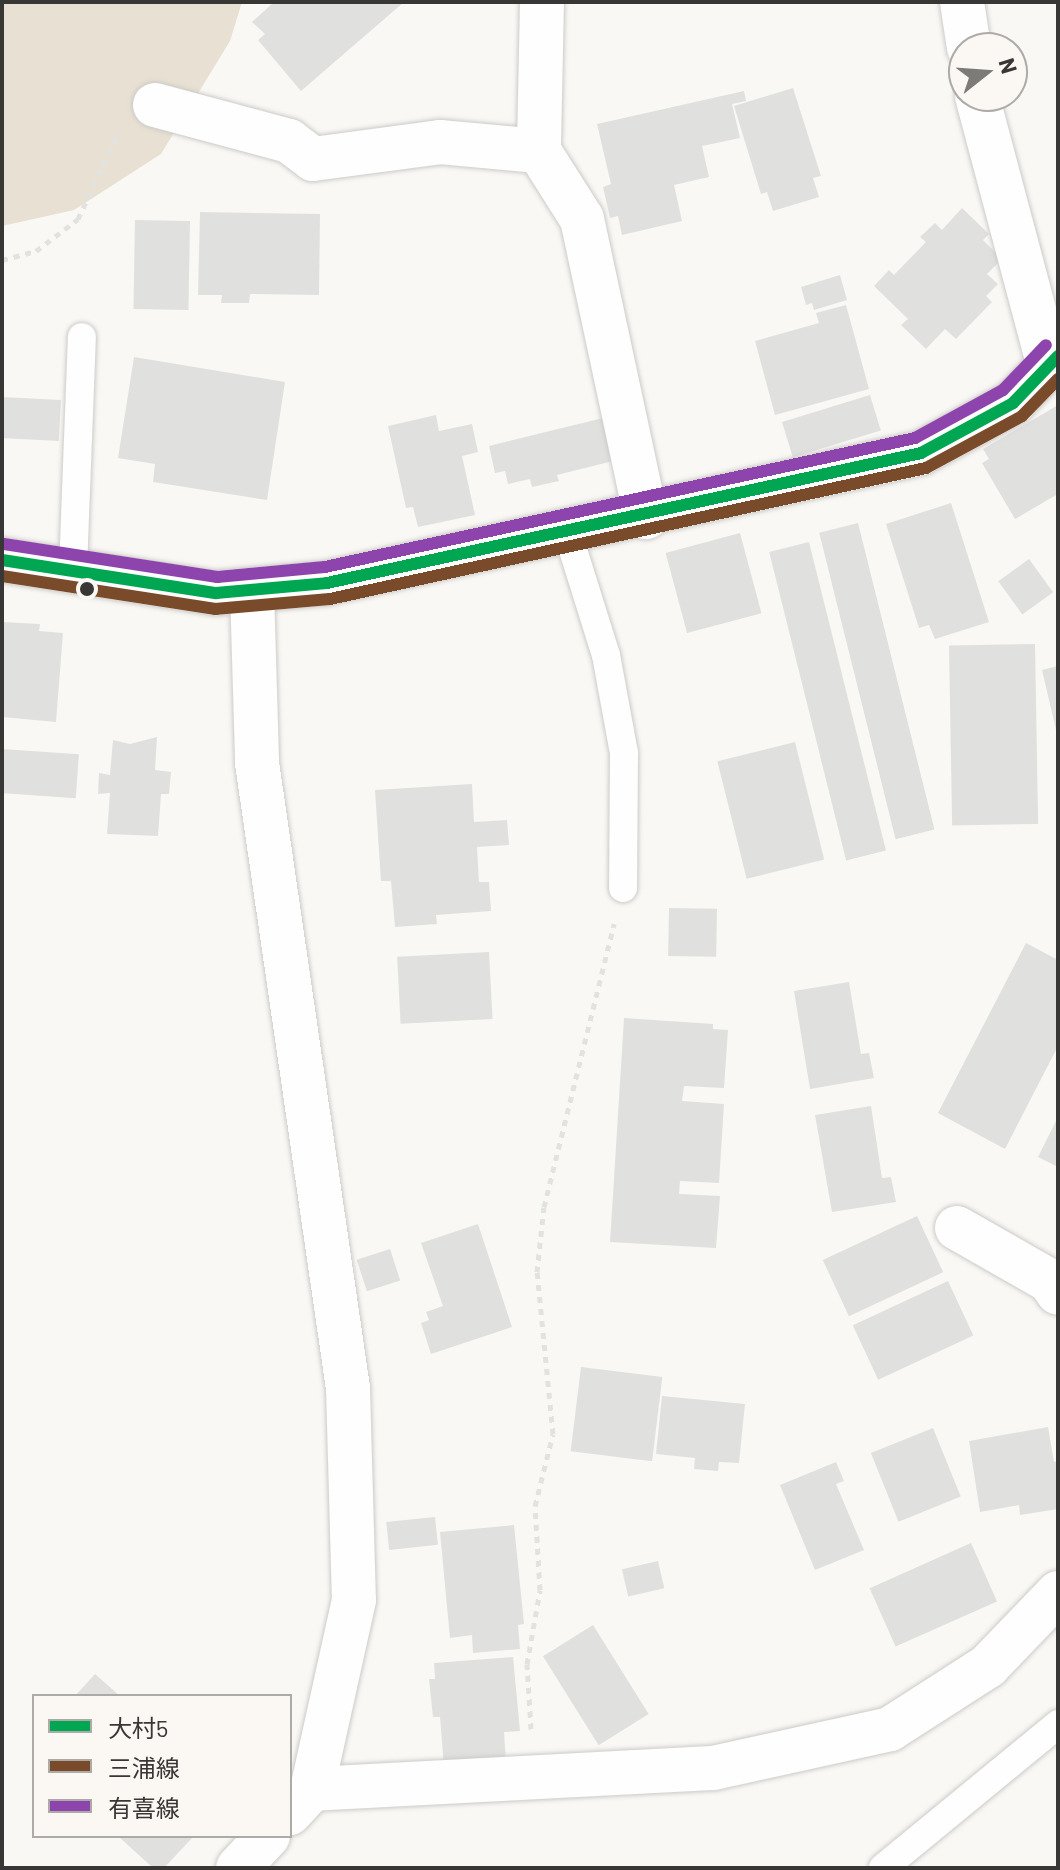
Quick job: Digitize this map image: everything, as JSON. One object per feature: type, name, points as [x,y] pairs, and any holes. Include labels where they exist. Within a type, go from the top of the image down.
[{"type":"street","points":[[542,2],[539,151],[582,219],[646,517]]},
{"type":"street","points":[[962,2],[967,32]]},
{"type":"street","points":[[155,105],[289,141],[313,159],[440,142],[539,151]]},
{"type":"street","points":[[2,560],[216,593],[327,583],[646,517],[921,453],[1013,403],[1053,361],[982,112]]},
{"type":"street","points":[[252,590],[257,763],[348,1388],[354,1600],[301,1801],[713,1768],[890,1729],[988,1666],[1058,1593]]},
{"type":"street","points":[[957,1228],[1050,1281],[1058,1293]]},
{"type":"street","points":[[238,1868],[266,1838]]},
{"type":"lane","points":[[73,569],[82,337]]},
{"type":"lane","points":[[568,534],[606,655],[624,753],[623,888]]},
{"type":"lane","points":[[883,1868],[1058,1724]]},
{"type":"path","points":[[2,260],[36,251],[78,219],[120,128],[155,105]]},
{"type":"path","points":[[534,1782],[527,1664],[540,1590],[535,1506],[553,1434],[537,1272],[544,1207],[623,888]]},
{"type":"shaded area","points":[[2,2],[242,2],[230,41],[161,154],[74,210],[2,226]]},
{"type":"building","points":[[274,2],[404,2],[301,91],[258,40],[265,34],[252,22]]},
{"type":"building","points":[[793,88],[821,176],[813,178],[819,197],[773,211],[767,192],[761,194],[734,106]]},
{"type":"building","points":[[744,91],[746,101],[732,104],[740,138],[702,146],[709,177],[674,185],[682,221],[622,235],[618,216],[610,218],[603,187],[611,184],[597,124]]},
{"type":"building","points":[[962,208],[989,234],[983,240],[1002,259],[987,274],[998,284],[986,296],[992,302],[956,339],[945,329],[926,349],[901,325],[908,319],[874,286],[889,270],[894,275],[926,242],[920,237],[935,223],[942,230]]},
{"type":"building","points":[[200,212],[320,214],[319,295],[250,294],[249,303],[221,303],[222,295],[198,295]]},
{"type":"building","points":[[135,220],[190,221],[188,310],[133,309]]},
{"type":"building","points":[[840,275],[847,300],[814,310],[812,303],[806,305],[801,287]]},
{"type":"building","points":[[846,305],[869,389],[775,415],[755,341],[819,323],[816,313]]},
{"type":"building","points":[[134,357],[285,382],[267,500],[153,482],[155,464],[118,458]]},
{"type":"building","points":[[870,395],[881,430],[793,457],[782,422]]},
{"type":"building","points":[[2,397],[61,400],[59,441],[2,438]]},
{"type":"building","points":[[1058,405],[1058,494],[1015,519],[982,463],[989,459],[983,449]]},
{"type":"building","points":[[436,415],[439,431],[472,424],[478,452],[462,456],[475,515],[418,527],[413,507],[406,508],[388,426]]},
{"type":"building","points":[[607,417],[617,460],[557,475],[559,481],[532,487],[530,479],[508,484],[505,471],[495,473],[489,446]]},
{"type":"building","points":[[951,503],[989,622],[935,639],[929,625],[919,628],[886,524]]},
{"type":"building","points":[[858,523],[934,830],[896,839],[819,533]]},
{"type":"building","points":[[740,533],[761,613],[687,633],[666,553]]},
{"type":"building","points":[[809,542],[886,851],[846,860],[769,552]]},
{"type":"building","points":[[1029,559],[1053,592],[1022,615],[998,581]]},
{"type":"building","points":[[2,622],[40,624],[39,631],[63,633],[56,722],[2,717]]},
{"type":"building","points":[[1035,644],[1038,824],[952,825],[949,646]]},
{"type":"building","points":[[1058,666],[1058,733],[1057,734],[1042,670]]},
{"type":"building","points":[[157,737],[155,770],[171,772],[169,794],[161,794],[158,836],[107,834],[110,793],[98,794],[99,773],[110,775],[113,740],[130,744]]},
{"type":"building","points":[[795,742],[824,859],[747,879],[717,761]]},
{"type":"building","points":[[2,749],[79,754],[76,798],[2,793]]},
{"type":"building","points":[[472,784],[474,822],[507,820],[509,845],[477,847],[479,882],[489,882],[491,911],[436,915],[437,924],[395,927],[391,881],[381,881],[375,790]]},
{"type":"building","points":[[669,908],[717,909],[716,957],[668,956]]},
{"type":"building","points":[[1026,943],[1058,960],[1058,1046],[1005,1149],[938,1113]]},
{"type":"building","points":[[489,952],[493,1019],[401,1024],[397,957]]},
{"type":"building","points":[[849,982],[861,1054],[869,1053],[874,1078],[810,1089],[794,991]]},
{"type":"building","points":[[624,1018],[713,1024],[713,1029],[728,1030],[724,1088],[684,1086],[682,1101],[724,1104],[719,1183],[680,1181],[679,1194],[720,1196],[716,1248],[610,1242]]},
{"type":"building","points":[[871,1106],[882,1178],[891,1177],[896,1202],[832,1212],[815,1115]]},
{"type":"building","points":[[1058,1117],[1058,1167],[1038,1157]]},
{"type":"building","points":[[917,1216],[943,1272],[849,1316],[823,1260]]},
{"type":"building","points":[[478,1224],[512,1327],[431,1354],[421,1323],[429,1320],[426,1312],[443,1306],[421,1243]]},
{"type":"building","points":[[390,1249],[400,1280],[367,1291],[357,1260]]},
{"type":"building","points":[[948,1281],[973,1335],[878,1380],[853,1325]]},
{"type":"building","points":[[581,1367],[662,1377],[652,1461],[571,1451]]},
{"type":"building","points":[[662,1396],[745,1404],[739,1463],[719,1462],[718,1471],[694,1469],[695,1458],[656,1454]]},
{"type":"building","points":[[1048,1427],[1054,1462],[1058,1461],[1058,1509],[1020,1515],[1019,1505],[980,1512],[969,1441]]},
{"type":"building","points":[[933,1428],[961,1497],[899,1522],[871,1453]]},
{"type":"building","points":[[836,1462],[844,1481],[836,1484],[864,1550],[815,1570],[780,1485]]},
{"type":"building","points":[[435,1517],[438,1545],[389,1550],[386,1522]]},
{"type":"building","points":[[514,1525],[524,1624],[518,1625],[520,1649],[473,1653],[472,1635],[450,1638],[440,1532]]},
{"type":"building","points":[[971,1543],[997,1601],[896,1647],[870,1588]]},
{"type":"building","points":[[658,1561],[664,1588],[628,1597],[622,1569]]},
{"type":"building","points":[[593,1625],[649,1714],[599,1745],[543,1656]]},
{"type":"building","points":[[513,1657],[520,1731],[504,1732],[506,1762],[444,1767],[440,1717],[433,1717],[429,1679],[435,1679],[434,1663]]},
{"type":"building","points":[[95,1674],[118,1694],[77,1694]]},
{"type":"building","points":[[120,1838],[192,1838],[164,1868],[153,1868]]},
{"type":"transit line","name":"有喜線","points":[[4,544],[217,577],[325,567],[915,438],[1003,390],[1046,345]]},
{"type":"transit line","name":"大村5","points":[[2,560],[216,593],[327,583],[921,453],[1013,403],[1058,356]]},
{"type":"transit line","name":"三浦線","points":[[2,576],[215,609],[330,599],[926,468],[1022,416],[1058,379]]}]
